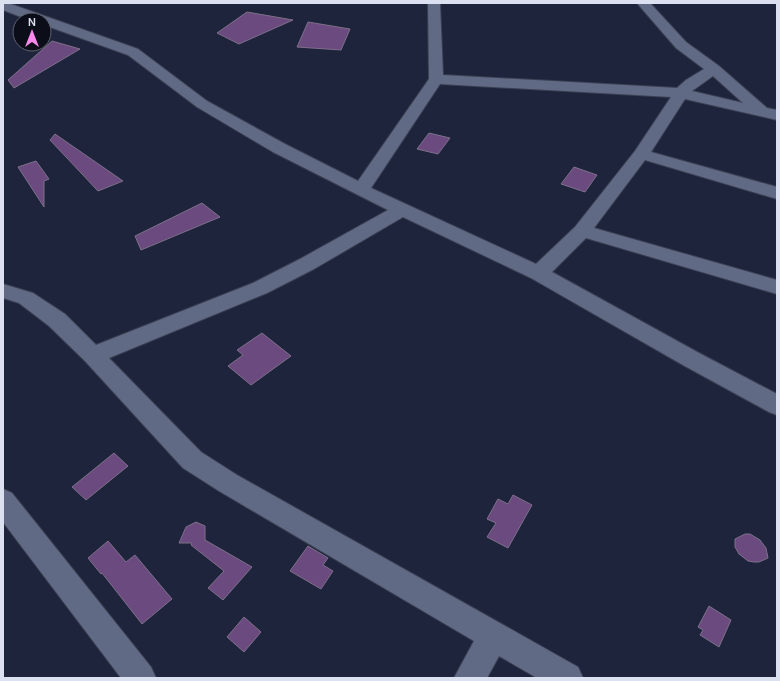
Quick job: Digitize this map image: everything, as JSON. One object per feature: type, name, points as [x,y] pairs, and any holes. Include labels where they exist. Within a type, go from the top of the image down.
[{"type":"street","points":[[361,190],[436,79],[434,3]]},
{"type":"street","points":[[643,3],[680,45],[714,69],[769,114]]},
{"type":"street","points":[[3,6],[20,12]]},
{"type":"street","points":[[52,23],[133,52],[202,104],[279,148],[361,190],[403,208],[538,273],[691,359],[777,405]]},
{"type":"street","points":[[538,273],[582,231],[641,154],[681,93],[691,83],[714,69]]},
{"type":"street","points":[[436,79],[681,93],[769,114]]},
{"type":"street","points":[[641,154],[777,193]]},
{"type":"street","points":[[93,355],[260,288],[307,264],[403,208]]},
{"type":"street","points":[[582,231],[777,287]]},
{"type":"street","points":[[3,291],[26,298],[43,310],[93,355],[192,460],[228,483],[567,678]]},
{"type":"street","points":[[3,501],[140,678]]},
{"type":"street","points":[[470,678],[494,636]]},
{"type":"building","points":[[247,12],[293,20],[239,44],[217,33]]},
{"type":"building","points":[[308,22],[350,29],[341,50],[297,47]]},
{"type":"building","points":[[52,41],[80,49],[14,88],[8,80],[40,52],[52,52]]},
{"type":"building","points":[[429,133],[450,138],[438,154],[417,149]]},
{"type":"building","points":[[55,134],[123,181],[98,191],[50,140]]},
{"type":"building","points":[[36,161],[49,179],[44,181],[44,207],[18,167]]},
{"type":"building","points":[[574,167],[597,175],[585,192],[561,184]]},
{"type":"building","points":[[202,203],[220,217],[141,250],[135,236]]},
{"type":"building","points":[[262,333],[291,356],[251,385],[228,366],[243,355],[237,350]]},
{"type":"building","points":[[114,453],[128,466],[86,500],[72,487]]},
{"type":"building","points":[[513,495],[532,505],[508,548],[487,537],[496,523],[487,519],[498,499],[508,504]]},
{"type":"building","points":[[196,522],[205,526],[205,540],[252,567],[223,600],[208,588],[224,571],[191,545],[192,543],[179,543],[186,527]]},
{"type":"building","points":[[745,534],[750,534],[760,540],[766,548],[768,558],[759,562],[754,562],[748,561],[739,554],[735,547],[735,539]]},
{"type":"building","points":[[108,541],[126,562],[135,555],[172,599],[142,624],[102,573],[101,574],[88,558]]},
{"type":"building","points":[[308,546],[328,558],[323,565],[333,571],[321,589],[290,571]]},
{"type":"building","points":[[709,606],[731,620],[719,647],[700,635],[703,630],[698,627]]},
{"type":"building","points":[[244,617],[261,632],[244,652],[227,637]]}]
